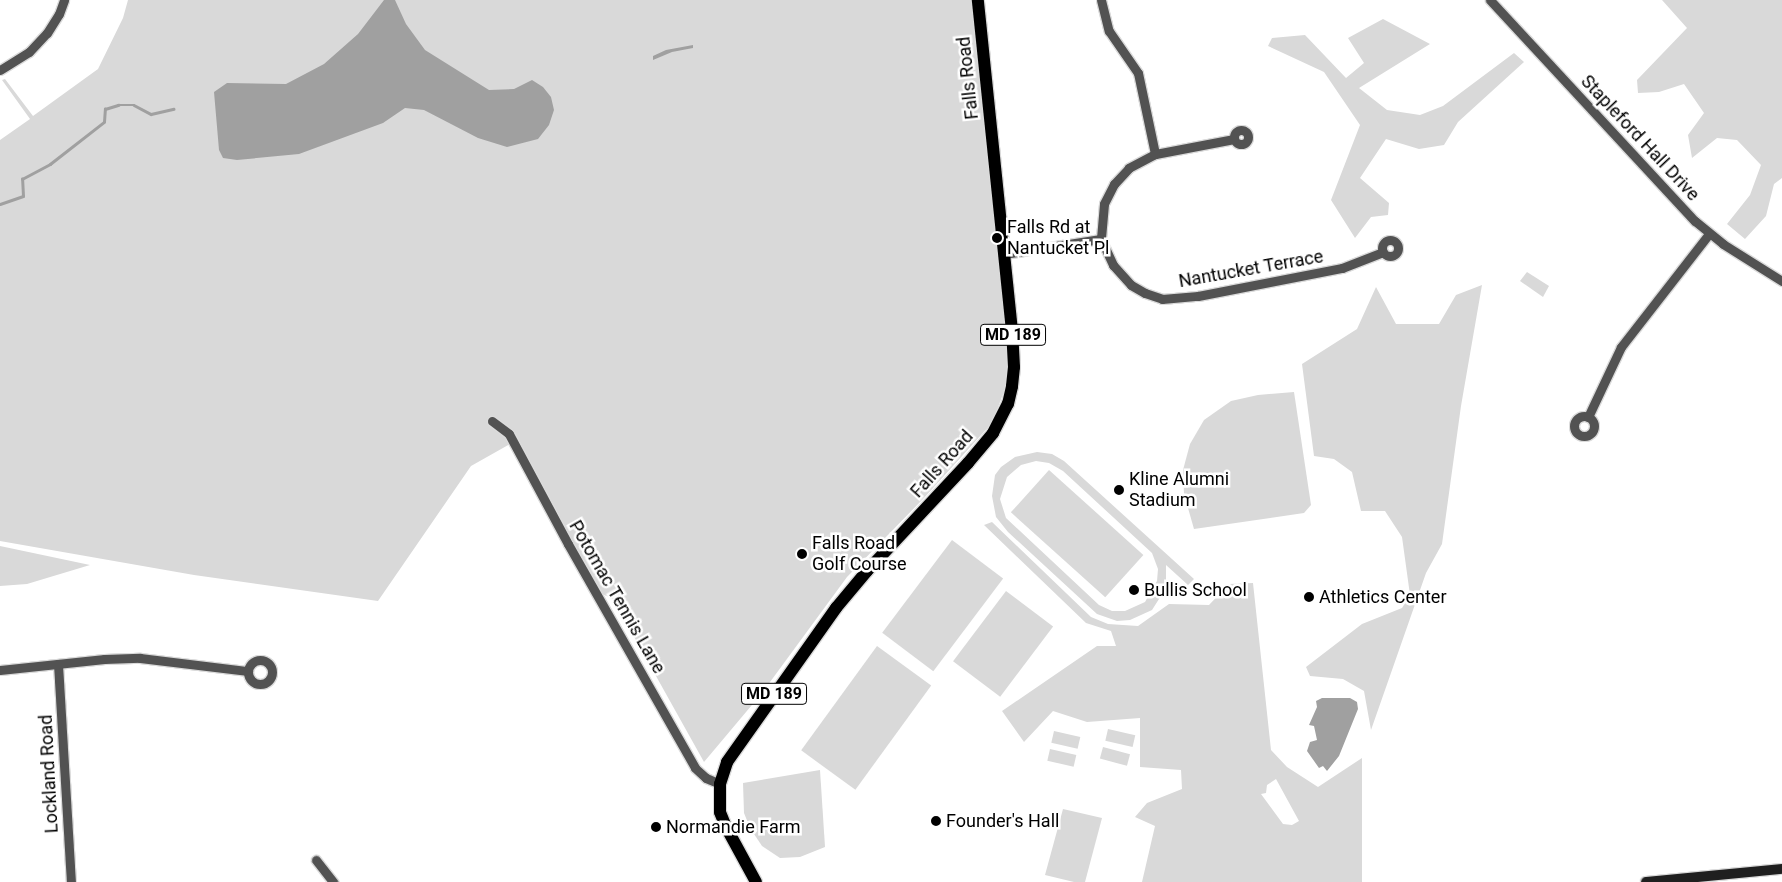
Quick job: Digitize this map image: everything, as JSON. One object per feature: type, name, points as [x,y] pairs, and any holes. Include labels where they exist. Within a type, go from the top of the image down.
[{"type":"main road","name":"Falls Road","points":[[756,882],[724,822],[719,799],[720,784],[727,762],[736,746],[836,608],[867,571],[968,463],[1001,419],[1012,386],[1014,367],[978,0]]},
{"type":"main road","points":[[1646,882],[1782,869]]},
{"type":"street","points":[[0,70],[29,52],[47,33],[59,14],[64,0]]},
{"type":"street","points":[[1101,0],[1109,31],[1138,73],[1155,154]]},
{"type":"street","name":"Stapleford Hall Drive","points":[[1490,0],[1675,201],[1709,234],[1782,281]]},
{"type":"street","name":"Nantucket Terrace","points":[[1234,139],[1155,154],[1129,168],[1109,191],[1102,214],[1101,239],[1113,265],[1131,285],[1153,296],[1171,300],[1342,268],[1383,252]]},
{"type":"street","points":[[1588,417],[1610,367],[1629,335],[1709,234]]},
{"type":"street","points":[[1004,254],[1101,239]]},
{"type":"street","name":"Potomac Tennis Lane","points":[[492,422],[509,434],[568,544],[696,768],[706,778],[720,784]]},
{"type":"street","points":[[0,670],[104,658],[140,658],[248,671]]},
{"type":"street","name":"Lockland Road","points":[[58,664],[71,882]]},
{"type":"street","points":[[316,860],[333,882]]},
{"type":"shaded area","name":"Falls Road Golf Course","points":[[128,0],[971,0],[1007,344],[1008,381],[992,423],[924,498],[847,577],[762,693],[704,762],[613,599],[589,588],[510,444],[471,466],[378,601],[194,575],[0,541],[0,140],[30,119],[2,80],[5,79],[33,116],[98,69],[123,18]]},
{"type":"shaded area","points":[[384,0],[395,0],[406,24],[425,50],[489,90],[514,89],[532,80],[543,87],[551,97],[554,110],[549,125],[538,139],[507,147],[478,138],[424,110],[405,108],[383,123],[299,154],[237,160],[223,158],[219,150],[214,92],[227,83],[286,84],[324,64],[358,34]]},
{"type":"shaded area","points":[[1662,0],[1782,0],[1782,178],[1774,184],[1766,216],[1745,239],[1727,224],[1750,195],[1761,165],[1737,140],[1717,138],[1692,158],[1688,135],[1704,113],[1684,84],[1659,92],[1638,93],[1637,80],[1687,28]]},
{"type":"shaded area","points":[[1383,19],[1430,44],[1359,88],[1387,110],[1420,115],[1443,106],[1514,53],[1524,62],[1458,122],[1444,145],[1419,149],[1386,139],[1360,178],[1389,203],[1388,215],[1371,217],[1355,238],[1331,200],[1360,125],[1324,72],[1268,46],[1272,38],[1305,35],[1346,78],[1364,63],[1348,38]]},
{"type":"shaded area","points":[[693,45],[693,48],[672,52],[653,60],[653,56],[666,50]]},
{"type":"shaded area","points":[[1527,272],[1549,286],[1543,297],[1520,281]]},
{"type":"shaded area","points":[[1482,285],[1461,406],[1442,544],[1426,573],[1371,730],[1364,691],[1343,679],[1310,676],[1306,667],[1362,624],[1402,608],[1410,595],[1402,537],[1385,511],[1361,511],[1352,472],[1334,459],[1314,456],[1302,364],[1357,329],[1376,287],[1396,324],[1439,324],[1456,295]]},
{"type":"shaded area","points":[[1294,392],[1311,505],[1304,513],[1194,529],[1184,494],[1183,470],[1190,444],[1204,420],[1231,401],[1258,395]]},
{"type":"shaded area","points":[[1037,452],[1052,454],[1064,461],[1194,579],[1188,585],[1166,565],[1166,588],[1152,610],[1130,620],[1117,621],[1097,614],[1008,532],[996,517],[992,496],[995,475],[1001,467],[1015,457]],"holes":[[[1036,461],[1049,463],[1063,471],[1152,553],[1158,569],[1157,581],[1145,602],[1125,611],[1112,611],[1099,605],[1006,518],[1000,499],[1007,477],[1021,465]]]},
{"type":"shaded area","points":[[1049,470],[1143,555],[1105,597],[1011,512]]},
{"type":"shaded area","points":[[992,522],[1091,617],[1108,624],[1138,626],[1169,604],[1209,605],[1229,584],[1253,583],[1271,750],[1287,767],[1318,787],[1362,758],[1362,882],[1142,882],[1155,826],[1135,817],[1147,803],[1182,789],[1181,770],[1140,767],[1140,718],[1087,722],[1053,711],[1024,742],[1002,711],[1097,646],[1116,646],[1111,631],[1086,623],[984,525]],"holes":[[[1276,779],[1299,821],[1292,825],[1283,824],[1261,794],[1266,793],[1267,785]]]},
{"type":"shaded area","points":[[952,540],[1003,579],[933,671],[882,633]]},
{"type":"shaded area","points":[[0,546],[90,565],[27,584],[0,586]]},
{"type":"shaded area","points":[[1006,591],[1053,627],[1000,697],[953,661]]},
{"type":"shaded area","points":[[877,646],[931,685],[855,790],[801,750]]},
{"type":"shaded area","points":[[1322,698],[1350,698],[1357,702],[1358,709],[1339,756],[1327,771],[1323,766],[1319,768],[1307,751],[1310,742],[1317,740],[1314,726],[1309,725],[1317,707],[1316,701]]},
{"type":"shaded area","points":[[1108,729],[1135,735],[1133,747],[1105,741]]},
{"type":"shaded area","points":[[1054,731],[1080,737],[1078,749],[1051,743]]},
{"type":"shaded area","points":[[1103,747],[1130,754],[1127,766],[1100,759]]},
{"type":"shaded area","points":[[1050,749],[1076,755],[1074,767],[1047,761]]},
{"type":"shaded area","points":[[820,770],[825,847],[800,857],[780,858],[762,846],[750,828],[744,813],[743,783]]},
{"type":"shaded area","points":[[1063,809],[1102,818],[1085,882],[1074,882],[1045,875]]},
{"type":"waterway","points":[[0,204],[23,196],[22,179],[50,164],[104,122],[105,109],[118,105],[134,105],[151,114],[173,109]]},
{"type":"place","name":"Falls Rd at Nantucket Pl","points":[[997,238]]},
{"type":"place","name":"Kline Alumni Stadium","points":[[1119,490]]},
{"type":"place","name":"Falls Road Golf Course","points":[[802,554]]},
{"type":"place","name":"Bullis School","points":[[1134,590]]},
{"type":"place","name":"Athletics Center","points":[[1309,597]]},
{"type":"place","name":"Founder's Hall","points":[[936,821]]},
{"type":"place","name":"Normandie Farm","points":[[656,827]]}]
